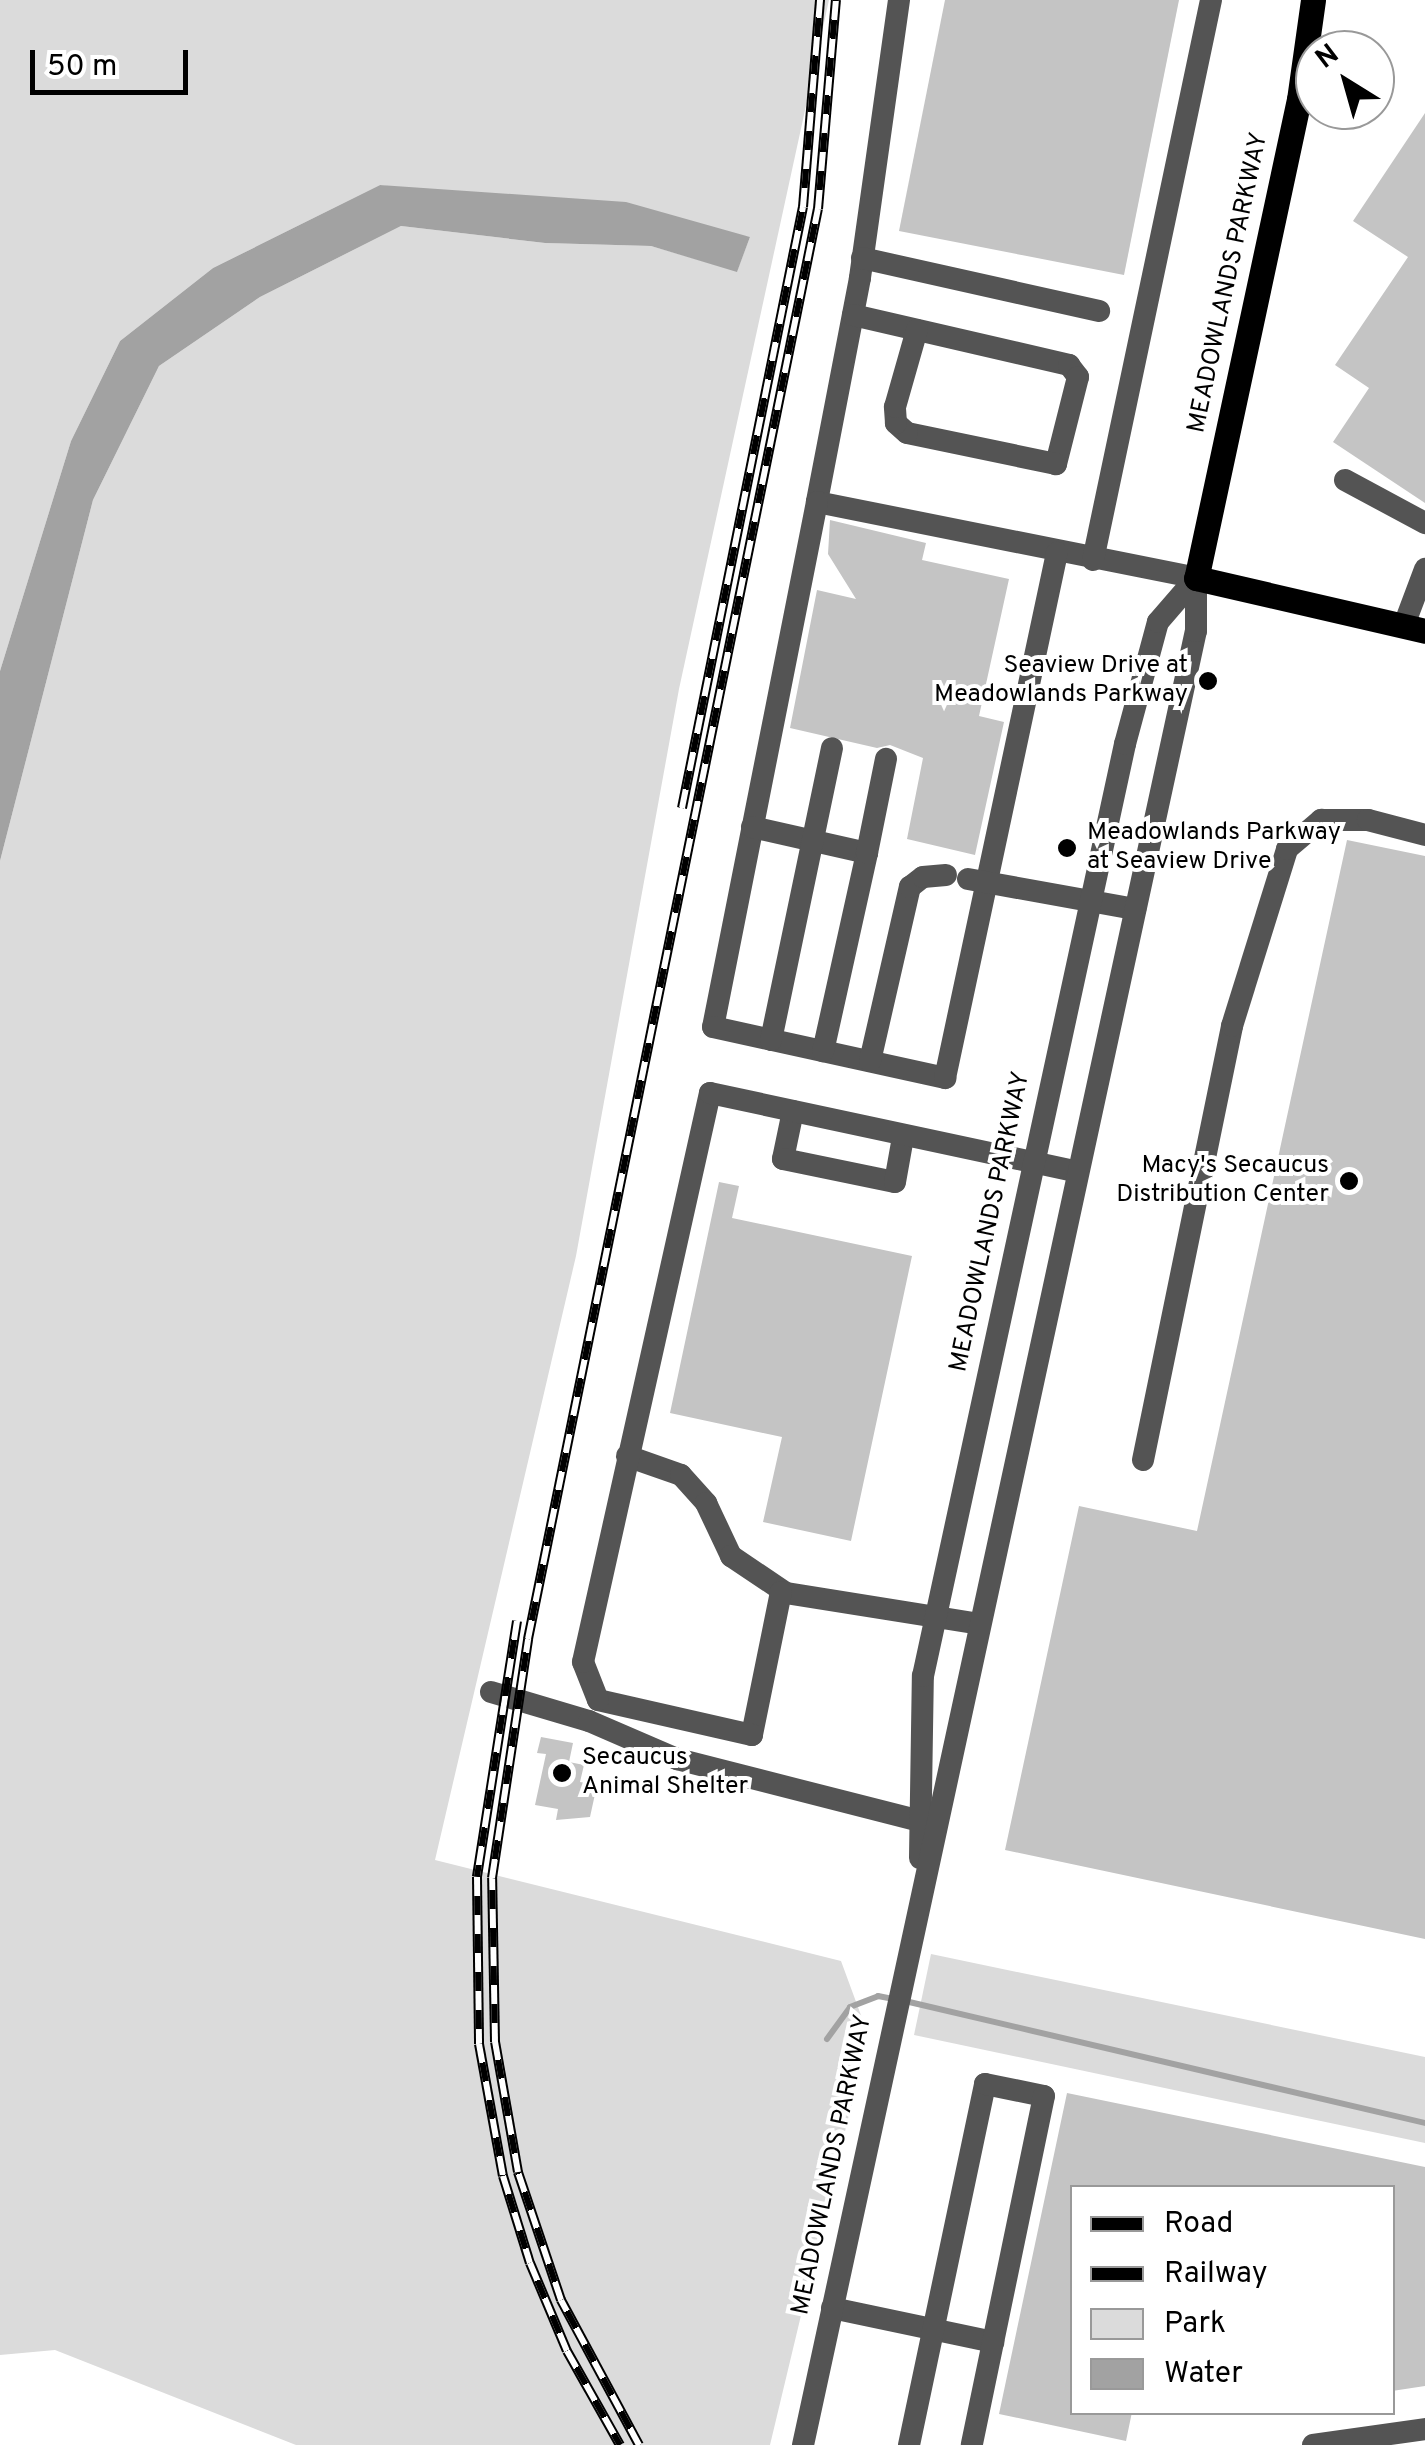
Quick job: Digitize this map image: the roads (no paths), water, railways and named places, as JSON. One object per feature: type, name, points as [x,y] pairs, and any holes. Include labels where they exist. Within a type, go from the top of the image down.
[{"type":"main road","name":"MEADOWLANDS PARKWAY","points":[[1196,578],[1299,99],[1313,0]]},
{"type":"main road","points":[[1196,578],[1414,628]]},
{"type":"street","points":[[899,0],[853,315],[713,1026],[945,1078],[968,879],[1057,554]]},
{"type":"street","points":[[1093,560],[1211,0]]},
{"type":"street","points":[[862,258],[1099,311]]},
{"type":"street","points":[[853,315],[1069,365],[1078,376],[1056,464],[907,433],[896,423],[894,407],[917,330]]},
{"type":"street","points":[[1345,480],[1425,523]]},
{"type":"street","points":[[818,502],[1057,554],[1196,578]]},
{"type":"street","points":[[1414,628],[1425,569]]},
{"type":"street","name":"MEADOWLANDS PARKWAY","points":[[921,1898],[919,1703],[936,1619],[1091,899],[1158,622],[1196,578]]},
{"type":"street","name":"MEADOWLANDS PARKWAY","points":[[803,2445],[1196,631],[1196,578]]},
{"type":"street","points":[[771,1040],[832,748]]},
{"type":"street","points":[[823,1051],[886,759]]},
{"type":"street","points":[[1143,1460],[1232,1026],[1287,849],[1321,820],[1368,820],[1425,835]]},
{"type":"street","points":[[752,827],[867,853]]},
{"type":"street","points":[[870,1061],[910,887],[923,877],[968,879],[1135,909]]},
{"type":"street","points":[[786,1593],[752,1736],[598,1700],[583,1662],[710,1093],[1033,1166],[1078,1172]]},
{"type":"street","points":[[792,1112],[784,1159],[895,1182],[903,1137]]},
{"type":"street","points":[[626,1456],[681,1476],[706,1503],[731,1556],[786,1593],[980,1624]]},
{"type":"street","points":[[492,1692],[589,1721],[677,1759],[920,1821]]},
{"type":"street","points":[[909,2445],[985,2084],[1044,2096],[972,2445]]},
{"type":"street","points":[[832,2308],[993,2342]]},
{"type":"street","points":[[1313,2445],[1425,2430]]},
{"type":"water","points":[[380,185],[626,202],[750,237],[737,272],[651,246],[545,243],[401,226],[260,297],[159,366],[93,500],[0,861],[0,671],[71,441],[120,341],[213,268]]},
{"type":"waterway","points":[[827,2039],[850,2007],[878,1996],[893,1999]]},
{"type":"waterway","points":[[905,2001],[1425,2123]]},
{"type":"railway","points":[[682,808],[803,207],[820,0]]},
{"type":"railway","points":[[639,2445],[561,2300],[518,2172],[495,2042],[492,1878],[528,1639],[818,209],[836,0]]},
{"type":"railway","points":[[517,1621],[477,1877],[479,2044],[503,2176],[530,2263],[567,2351],[620,2445]]},
{"type":"place","name":"Seaview Drive at Meadowlands Parkway","points":[[1208,681]]},
{"type":"place","name":"Meadowlands Parkway at Seaview Drive","points":[[1067,848]]},
{"type":"place","name":"Macy's Secaucus Distribution Center","points":[[1349,1181]]},
{"type":"place","name":"Secaucus Animal Shelter","points":[[562,1773]]}]
